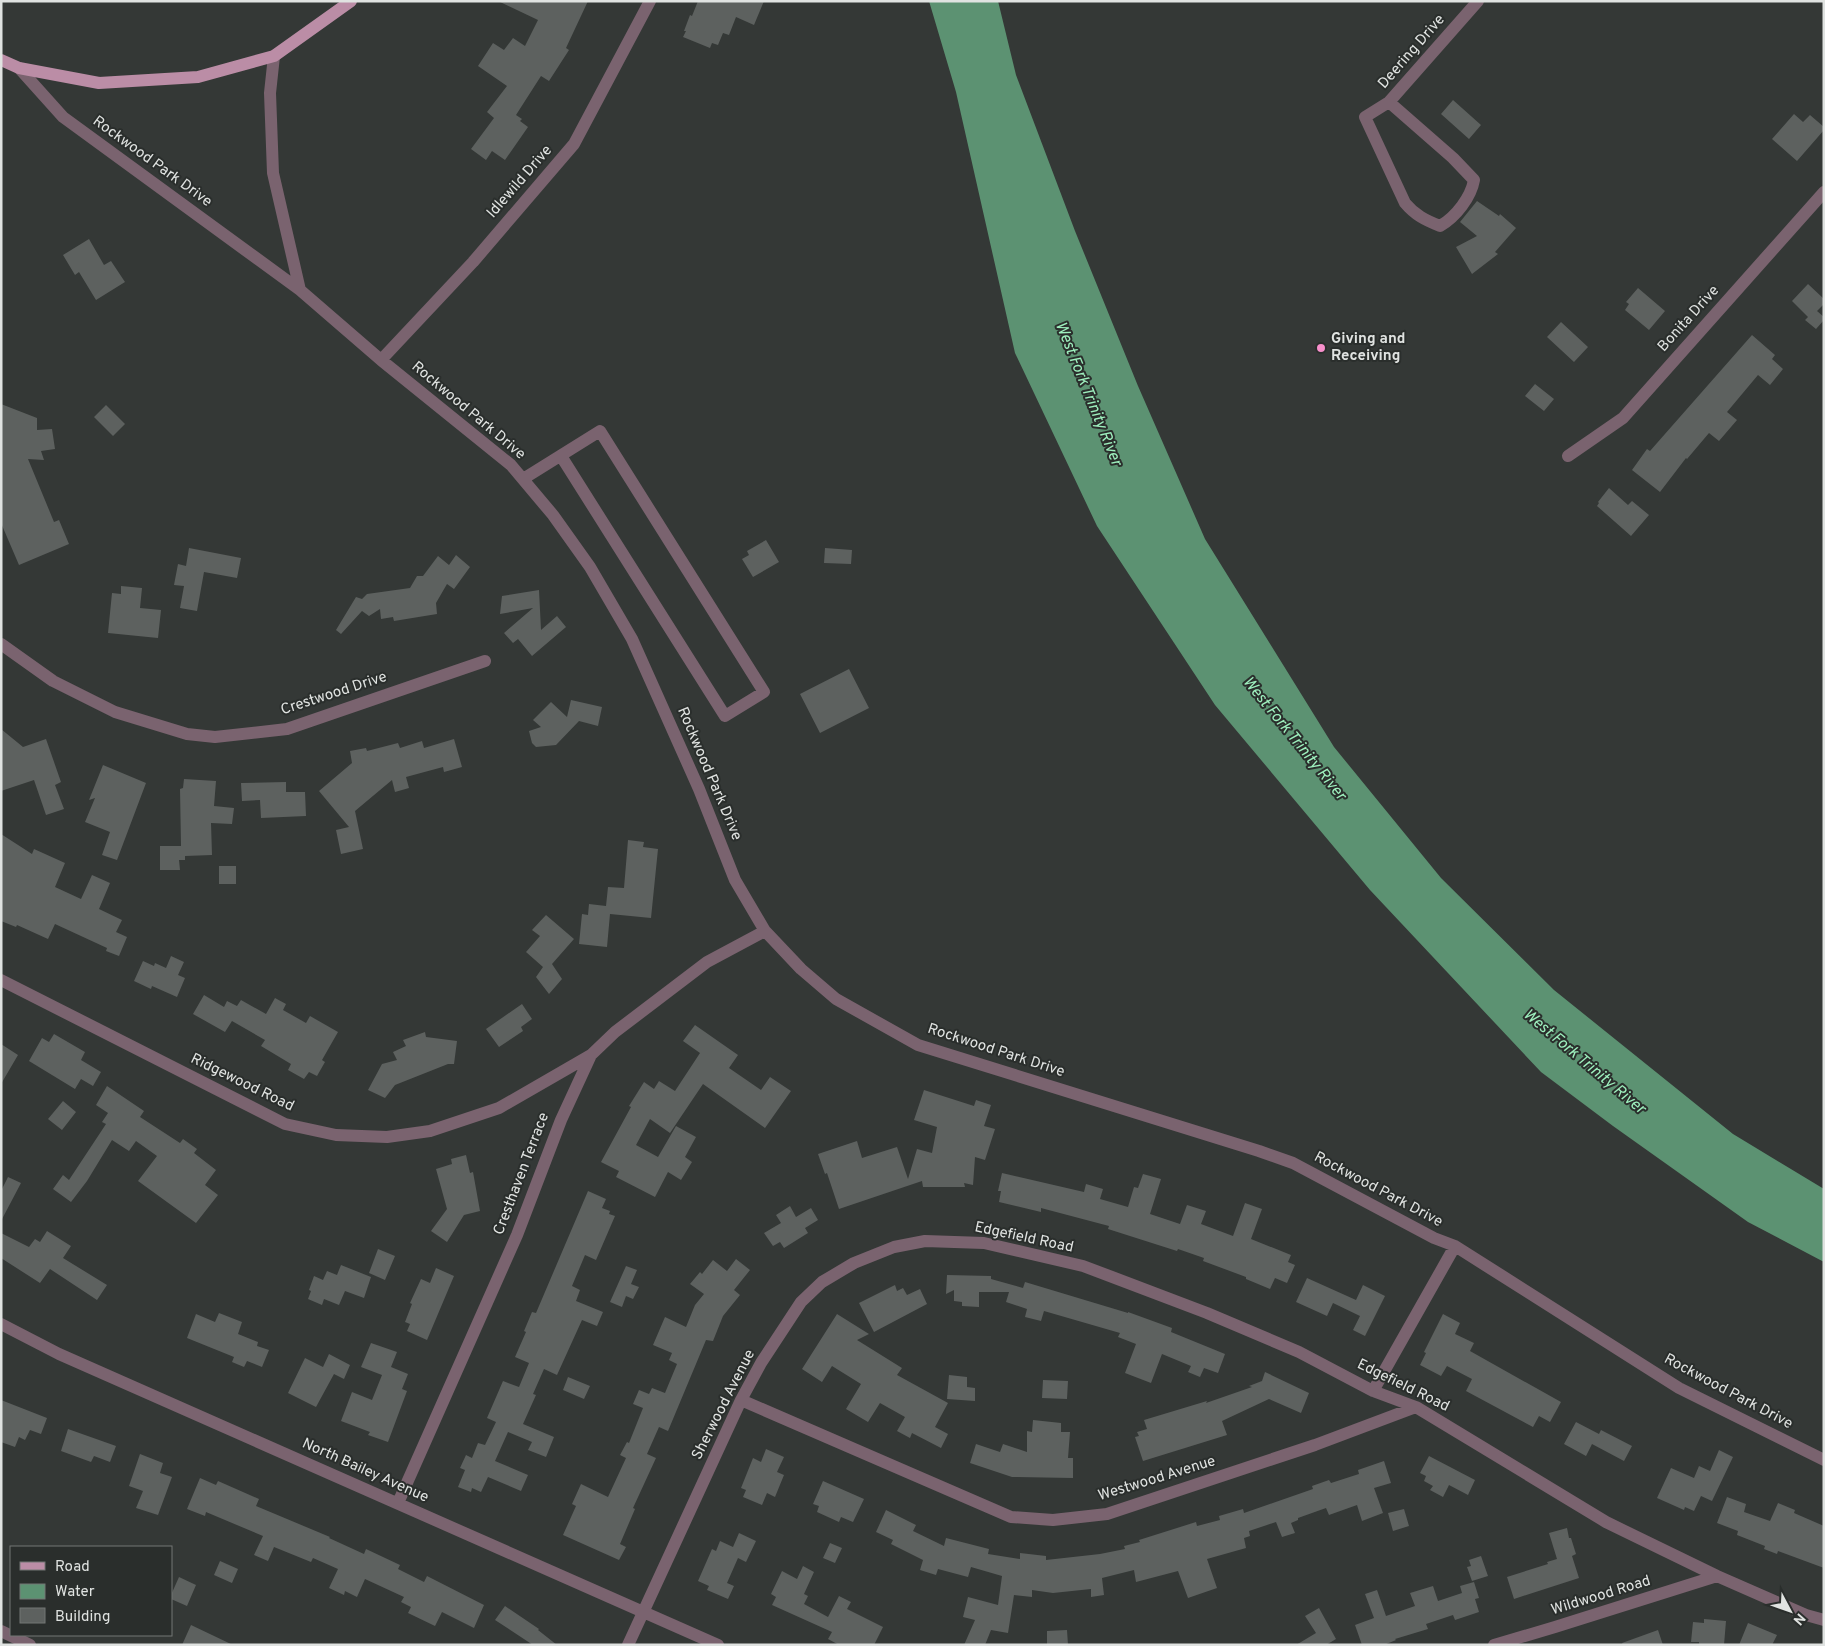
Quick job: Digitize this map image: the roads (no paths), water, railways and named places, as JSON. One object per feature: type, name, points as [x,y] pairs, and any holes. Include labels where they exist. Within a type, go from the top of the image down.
[{"type":"main road","points":[[1,60],[19,68],[99,83],[198,77],[274,56],[350,1]]},
{"type":"street","name":"Idlewild Drive","points":[[380,360],[473,262],[574,144],[650,1]]},
{"type":"street","name":"Deering Drive","points":[[1389,102],[1454,158],[1474,180],[1473,188],[1469,195],[1446,222],[1440,226],[1414,213],[1405,203],[1364,117],[1389,102],[1478,1]]},
{"type":"street","points":[[274,56],[270,93],[273,173],[300,290]]},
{"type":"street","name":"Rockwood Park Drive","points":[[19,68],[63,117],[300,290],[380,360],[511,465],[553,515],[590,567],[632,640],[699,789],[735,880],[766,931],[801,969],[836,999],[918,1045],[1260,1151],[1293,1164],[1434,1238],[1455,1246],[1680,1388],[1824,1460]]},
{"type":"street","name":"Bonita Drive","points":[[1568,456],[1623,418],[1824,192]]},
{"type":"street","points":[[523,479],[600,431],[764,692],[725,716],[561,456]]},
{"type":"street","name":"Crestwood Drive","points":[[1,644],[53,681],[115,712],[187,734],[215,737],[287,728],[485,661]]},
{"type":"street","name":"Cresthaven Terrace","points":[[398,1503],[517,1236],[560,1120],[591,1055],[615,1032],[707,962],[766,931]]},
{"type":"street","name":"Ridgewood Road","points":[[1,980],[285,1124],[336,1135],[387,1136],[430,1131],[499,1108],[591,1055]]},
{"type":"street","name":"Sherwood Avenue","points":[[628,1645],[741,1400],[761,1363],[801,1302],[822,1282],[854,1263],[894,1246],[925,1241],[945,1241]]},
{"type":"street","name":"Edgefield Road","points":[[945,1241],[984,1244],[1083,1266],[1207,1312],[1299,1352],[1373,1391],[1416,1407],[1606,1522],[1717,1576],[1806,1615],[1824,1620]]},
{"type":"street","points":[[1373,1391],[1455,1246]]},
{"type":"street","name":"North Bailey Avenue","points":[[1,1324],[59,1354],[645,1611],[718,1645]]},
{"type":"street","name":"Westwood Avenue","points":[[741,1400],[1011,1517],[1053,1520],[1108,1514],[1316,1445],[1416,1407]]},
{"type":"street","name":"Wildwood Road","points":[[1494,1645],[1555,1628],[1717,1576]]},
{"type":"street","points":[[11,1636],[30,1645]]},
{"type":"water","name":"West Fork Trinity River","points":[[929,1],[998,1],[1016,75],[1075,231],[1138,386],[1205,539],[1334,747],[1441,878],[1554,990],[1733,1134],[1824,1189],[1824,1262],[1748,1222],[1541,1072],[1370,890],[1215,705],[1097,526],[1015,353],[956,92]]},
{"type":"place","name":"Giving and Receiving","points":[[1321,348]]}]
